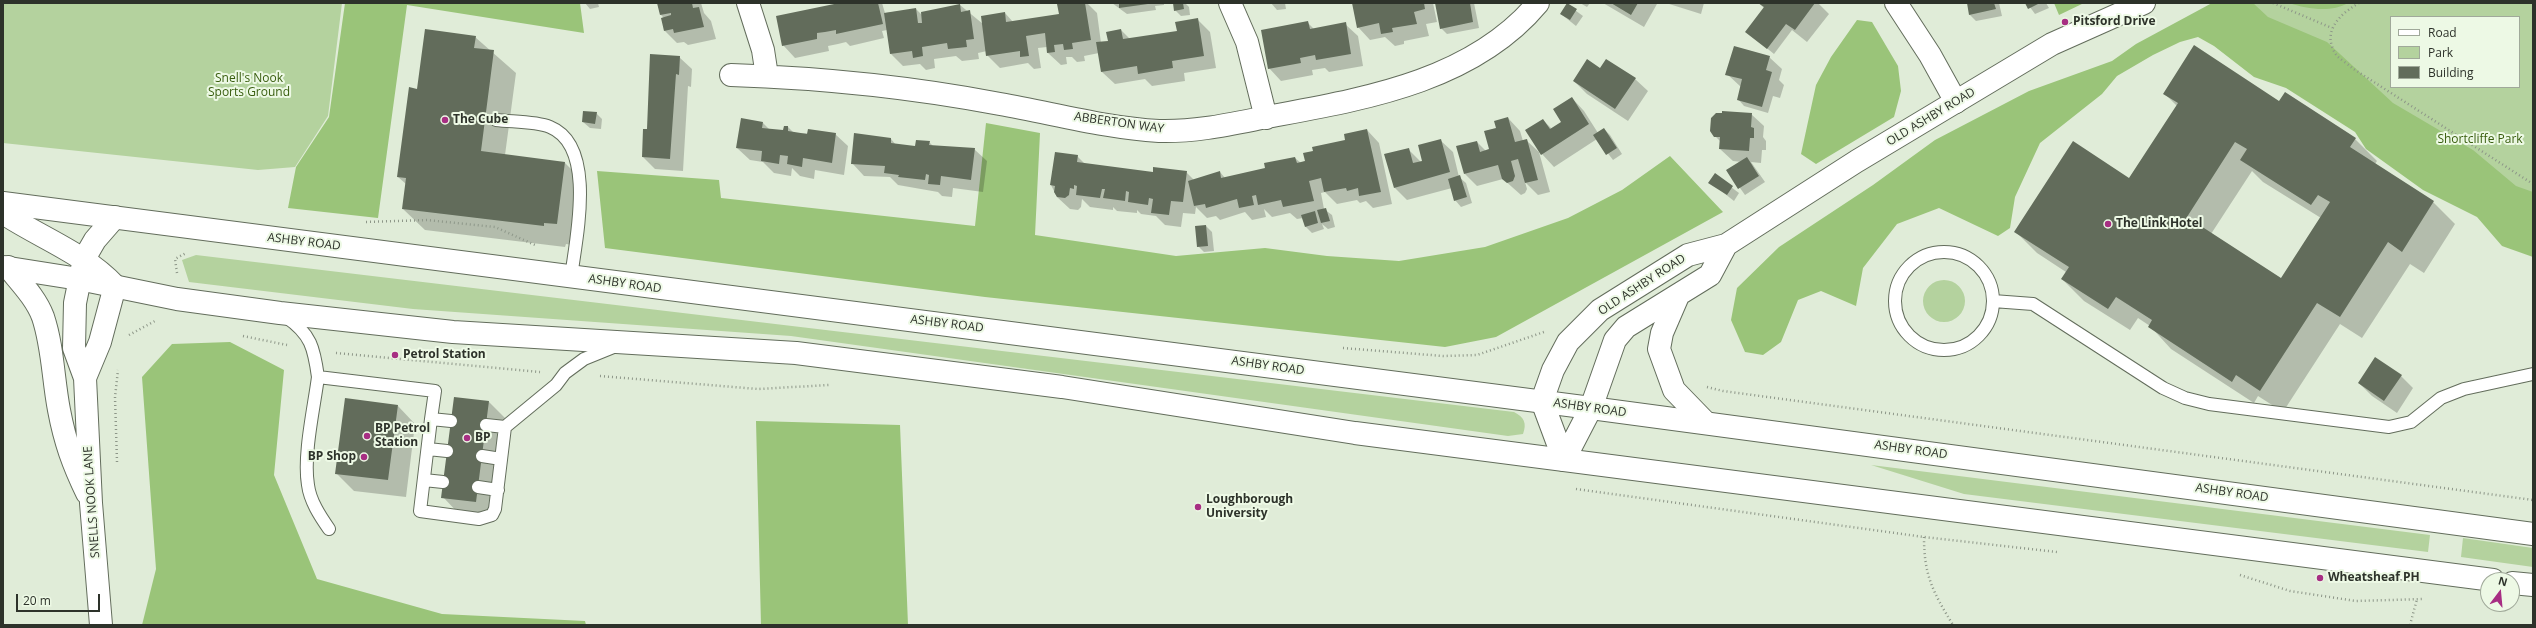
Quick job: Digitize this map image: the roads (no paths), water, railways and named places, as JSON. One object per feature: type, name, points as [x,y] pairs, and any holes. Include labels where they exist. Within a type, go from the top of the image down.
[{"type":"main road","points":[[748,3],[764,50],[767,76]]},
{"type":"main road","points":[[1230,3],[1247,42],[1266,118]]},
{"type":"main road","name":"ABBERTON WAY","points":[[731,75],[767,76],[897,86],[1159,131],[1224,128],[1266,118],[1338,105],[1405,86],[1468,61],[1522,22],[1538,3]]},
{"type":"main road","points":[[1896,3],[1930,55],[1956,102]]},
{"type":"main road","name":"OLD ASHBY ROAD","points":[[1542,401],[1553,370],[1568,342],[1600,310],[1688,255],[1726,245],[1857,161],[2052,44],[2144,3]]},
{"type":"main road","name":"ASHBY ROAD","points":[[3,203],[1542,401],[2533,534]]},
{"type":"main road","points":[[3,213],[81,269],[115,286],[177,299],[280,313],[453,332],[623,344],[804,354],[1062,386],[1355,433],[1926,508],[2480,578]]},
{"type":"main road","name":"SNELLS NOOK LANE","points":[[101,625],[91,503],[85,378],[74,348],[75,303],[81,269],[95,240],[115,217]]},
{"type":"main road","name":"OLD ASHBY ROAD","points":[[1564,460],[1591,408],[1615,340],[1626,327],[1710,275],[1726,245]]},
{"type":"main road","points":[[6,267],[81,269]]},
{"type":"main road","points":[[6,267],[29,293],[42,316],[52,351],[58,409],[68,452],[91,503]]},
{"type":"main road","name":"SNELLS NOOK LANE","points":[[85,378],[100,342],[115,286]]},
{"type":"main road","points":[[1678,296],[1662,333],[1659,349],[1674,390],[1706,423]]},
{"type":"main road","points":[[1542,401],[1564,460]]},
{"type":"main road","points":[[2520,583],[2533,585]]},
{"type":"lane","points":[[496,120],[550,128],[570,141],[579,164],[579,212],[571,277]]},
{"type":"lane","points":[[1941,252],[1963,256],[1980,268],[1992,289],[1993,301],[1992,313],[1981,334],[1964,346],[1943,350],[1922,346],[1905,332],[1896,312],[1895,302],[1899,281],[1912,264],[1921,258],[1941,252]]},
{"type":"lane","points":[[1993,301],[2033,304],[2163,388],[2185,398],[2209,404],[2389,427],[2411,422],[2441,398],[2464,389],[2533,374]]},
{"type":"lane","points":[[280,313],[300,328],[314,348],[318,376],[308,463],[308,486],[318,512],[329,529]]},
{"type":"lane","points":[[318,376],[435,391],[420,511],[480,519],[492,515],[495,509],[505,427],[556,385],[564,373],[584,359],[623,344]]},
{"type":"lane","points":[[432,419],[451,421]]},
{"type":"lane","points":[[486,425],[505,427]]},
{"type":"lane","points":[[428,449],[447,451]]},
{"type":"lane","points":[[482,456],[501,459]]},
{"type":"lane","points":[[424,480],[443,482]]},
{"type":"lane","points":[[478,487],[498,490]]},
{"type":"place","name":"Pitsford Drive","points":[[2065,22]]},
{"type":"place","name":"The Cube","points":[[445,120]]},
{"type":"place","name":"The Link Hotel","points":[[2108,224]]},
{"type":"place","name":"Petrol Station","points":[[395,355]]},
{"type":"place","name":"BP Petrol Station","points":[[367,436]]},
{"type":"place","name":"BP","points":[[467,438]]},
{"type":"place","name":"BP Shop","points":[[364,457]]},
{"type":"place","name":"Loughborough University","points":[[1198,507]]},
{"type":"place","name":"Wheatsheaf PH","points":[[2320,578]]},
{"type":"park label","name":"Snell's Nook Sports Ground","points":[[249,86]]},
{"type":"park label","name":"Shortcliffe Park","points":[[2480,140]]}]
